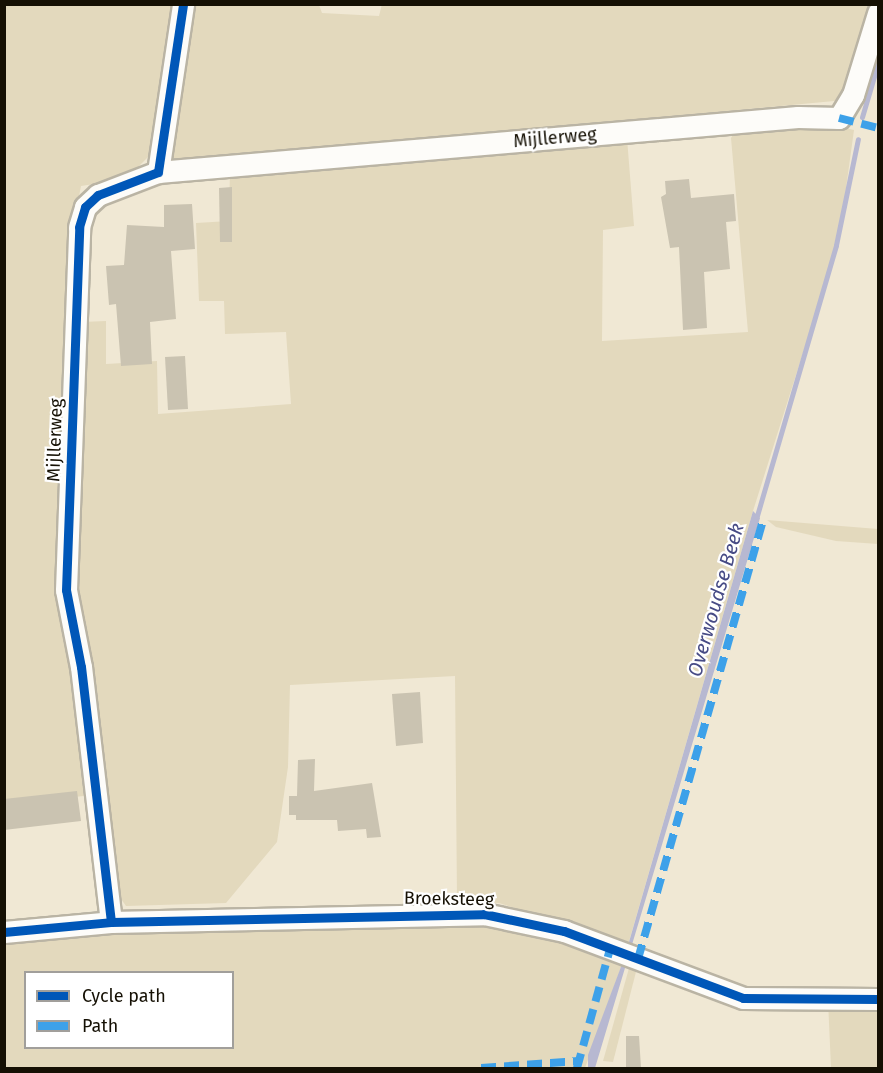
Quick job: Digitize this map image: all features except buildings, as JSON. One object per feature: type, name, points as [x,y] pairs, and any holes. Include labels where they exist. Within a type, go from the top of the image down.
[{"type":"street","points":[[158,172],[183,4]]},
{"type":"street","name":"Mijllerweg","points":[[111,922],[81,667],[66,590],[79,227],[85,207],[98,195],[158,172],[798,117],[839,118],[853,95],[879,13]]},
{"type":"street","name":"Broeksteeg","points":[[4,932],[111,922],[484,914],[564,932],[743,998],[879,999]]},
{"type":"shaded area","points":[[382,4],[875,5],[845,100],[175,162],[167,153],[186,5],[319,5],[322,13],[379,16]]},
{"type":"shaded area","points":[[4,5],[174,5],[152,153],[126,179],[81,186],[75,217],[70,634],[92,795],[5,805]]},
{"type":"shaded area","points":[[824,123],[854,130],[839,239],[753,511],[628,945],[499,903],[457,900],[455,676],[290,685],[288,767],[277,842],[226,903],[126,906],[119,896],[70,578],[82,322],[106,321],[106,364],[157,361],[158,414],[291,404],[286,332],[225,334],[224,301],[199,301],[196,223],[229,221],[230,169],[627,138],[634,226],[603,230],[602,341],[748,332],[731,138],[737,127]]},
{"type":"shaded area","points":[[767,520],[878,529],[878,544],[836,541],[776,527]]},
{"type":"shaded area","points":[[494,918],[625,956],[585,1068],[5,1068],[4,935]]},
{"type":"shaded area","points":[[631,961],[638,964],[613,1062],[603,1061]]},
{"type":"shaded area","points":[[828,1000],[878,1003],[878,1068],[831,1068]]},
{"type":"water","points":[[753,511],[760,518],[595,1068],[588,1068],[588,1055],[625,956]]},
{"type":"waterway","name":"Overwoudse Beek","points":[[862,117],[878,63]]},
{"type":"waterway","name":"Overwoudse Beek","points":[[756,519],[836,245],[858,139]]},
{"type":"marked path","points":[[839,118],[878,128]]},
{"type":"marked path","points":[[638,959],[762,523]]},
{"type":"marked path","points":[[577,1068],[610,949]]},
{"type":"marked path","points":[[481,1068],[579,1061]]},
{"type":"cycle path","points":[[111,922],[81,667],[66,590],[79,227],[85,207],[98,195],[158,172],[183,4]]},
{"type":"cycle path","points":[[4,932],[111,922],[484,914],[564,931],[743,998],[878,999]]}]
